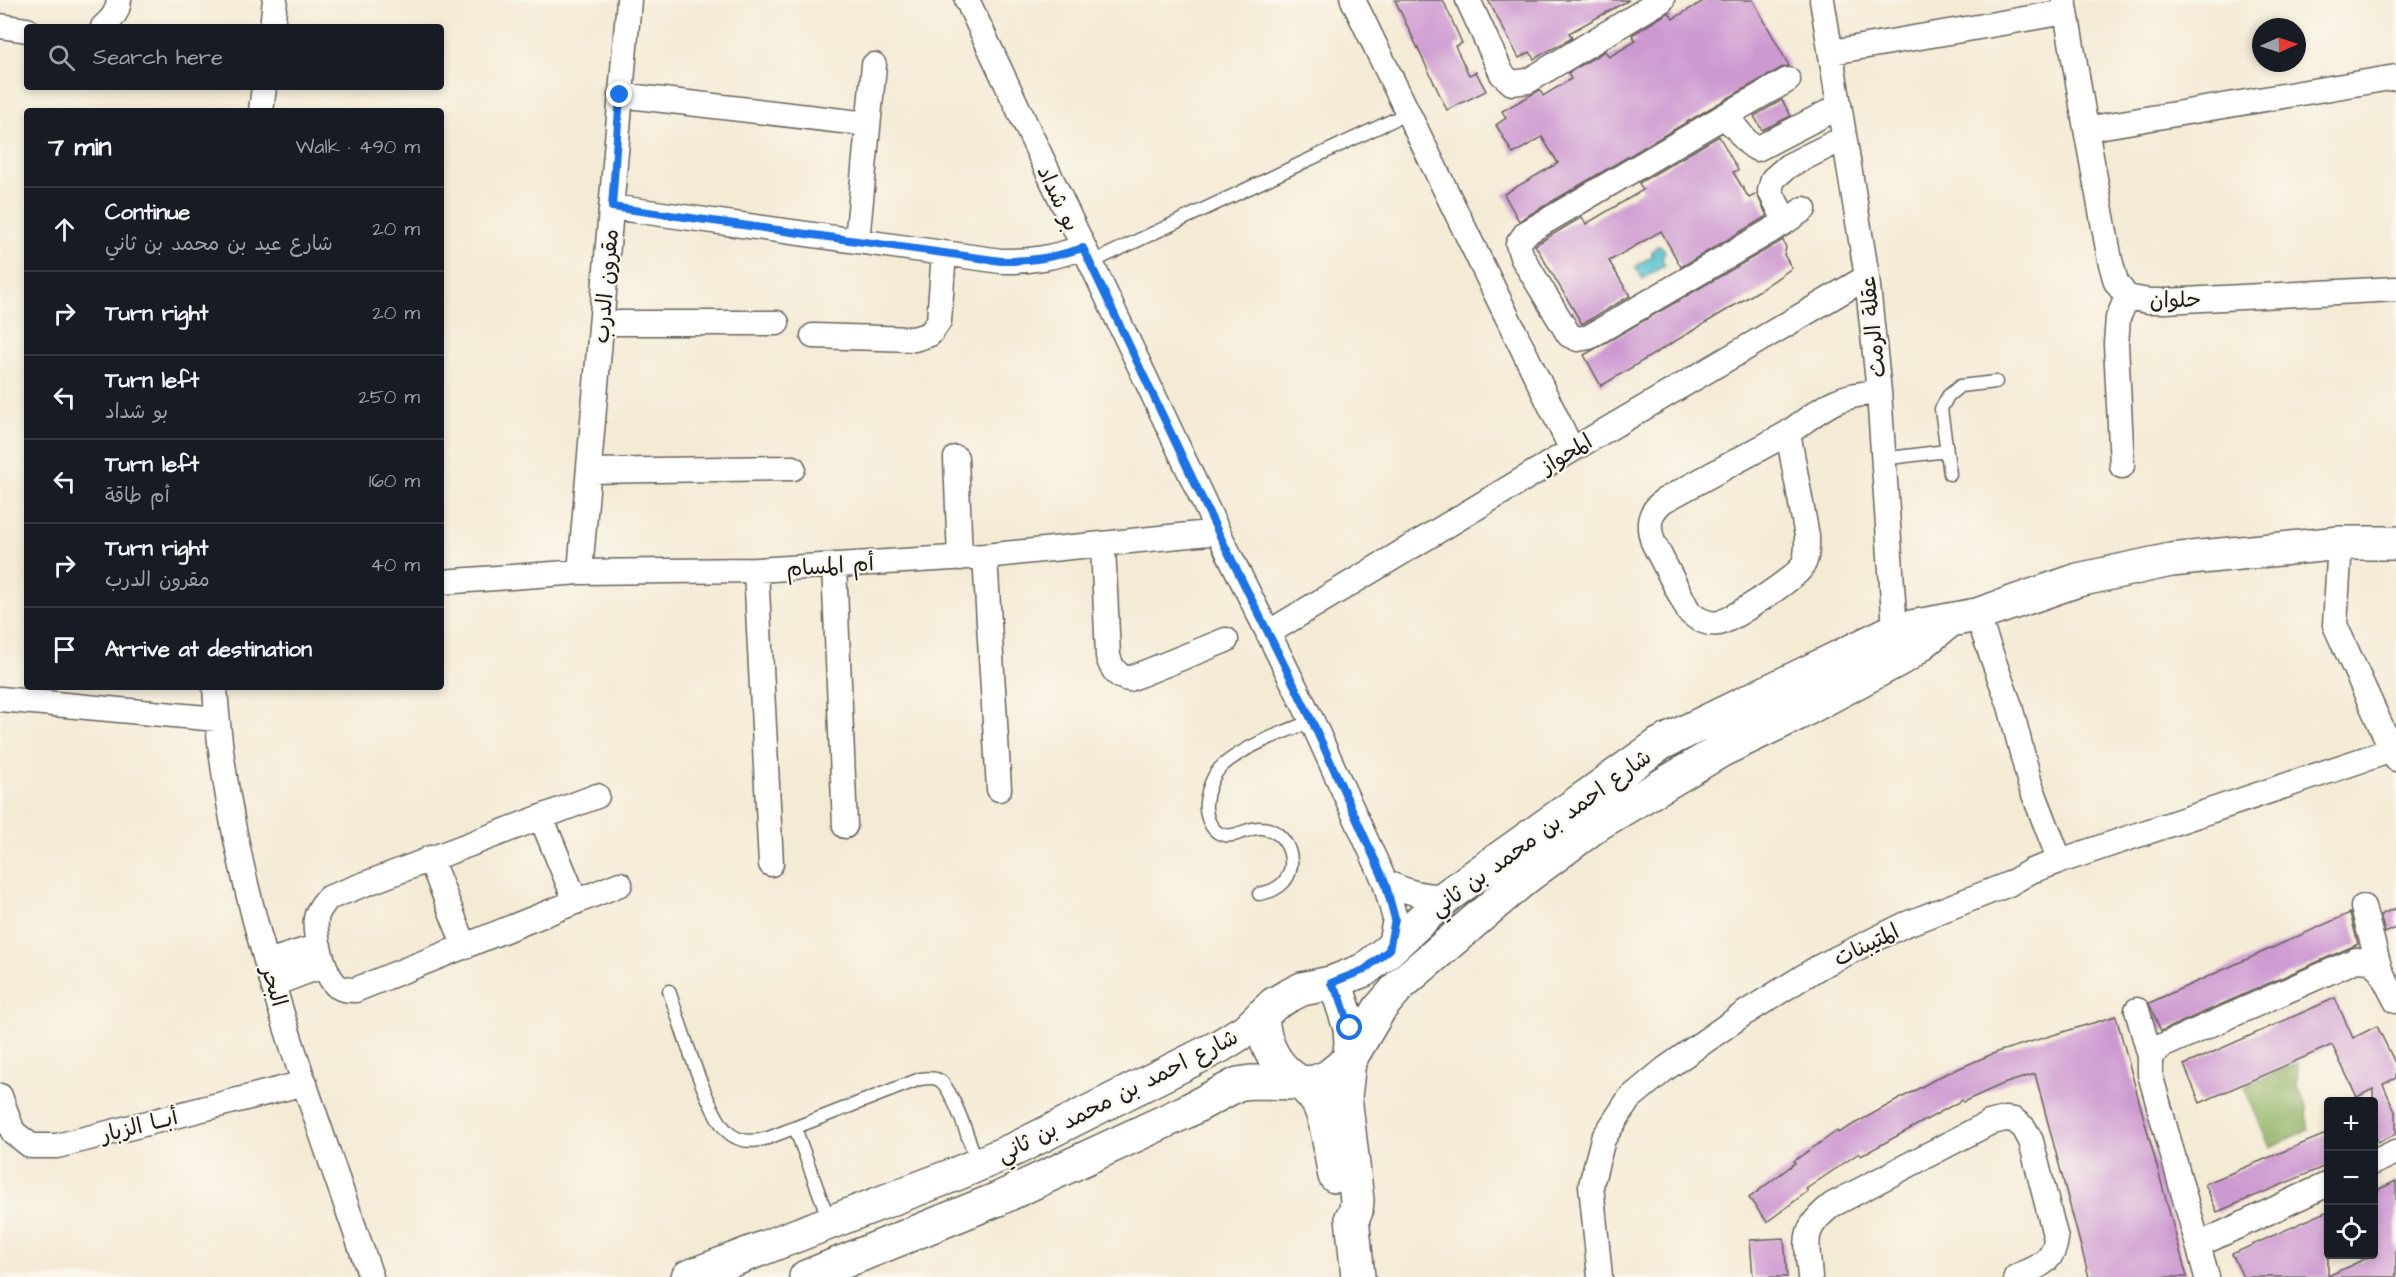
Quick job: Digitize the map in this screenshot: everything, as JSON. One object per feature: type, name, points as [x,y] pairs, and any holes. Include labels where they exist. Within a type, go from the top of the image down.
[{"type":"street","points":[[107,24],[118,8],[119,0]]},
{"type":"street","points":[[272,24],[275,0]]},
{"type":"street","name":"مقرون الدرب","points":[[580,572],[629,0]]},
{"type":"street","name":"بو شداد","points":[[967,0],[1218,532],[1312,721],[1385,882],[1395,919],[1389,950]]},
{"type":"street","points":[[1353,0],[1572,450]]},
{"type":"street","points":[[1468,0],[1502,74],[1512,83],[1528,81],[1662,0]]},
{"type":"street","name":"عقلة الرمث","points":[[1822,0],[1868,277],[1879,392],[1882,459],[1901,643]]},
{"type":"street","name":"حلوان","points":[[1832,52],[2065,6],[2110,260],[2116,282],[2127,297],[2165,301],[2396,289]]},
{"type":"street","points":[[0,26],[24,30]]},
{"type":"street","points":[[857,241],[874,65]]},
{"type":"street","points":[[2086,129],[2396,77]]},
{"type":"street","points":[[1788,80],[1526,233],[1518,244],[1522,257],[1569,335],[1578,339],[1589,337],[1804,209]]},
{"type":"street","points":[[261,108],[264,90]]},
{"type":"street","points":[[620,95],[867,124]]},
{"type":"street","points":[[1721,118],[1733,122],[1746,143],[1757,148],[1838,107]]},
{"type":"street","points":[[1782,224],[1782,214],[1770,191],[1773,179],[1788,166],[1844,138]]},
{"type":"street","points":[[612,207],[1001,261],[1026,262],[1086,256]]},
{"type":"street","points":[[813,336],[914,339],[930,334],[939,321],[944,253]]},
{"type":"street","name":"المحواز","points":[[1268,633],[1572,450],[1868,277]]},
{"type":"street","points":[[2122,466],[2115,344],[2118,318],[2127,297]]},
{"type":"street","points":[[602,323],[777,323]]},
{"type":"street","points":[[1788,433],[1807,536],[1807,552],[1802,568],[1728,620],[1709,623],[1698,620],[1689,612],[1653,542],[1649,529],[1654,508],[1788,433],[1836,399],[1859,393],[1879,392]]},
{"type":"street","points":[[956,458],[960,558]]},
{"type":"street","points":[[589,471],[793,468]]},
{"type":"street","name":"أم المسام","points":[[444,582],[580,572],[756,570],[960,558],[1103,546],[1218,532]]},
{"type":"street","points":[[2340,543],[2335,626],[2394,754]]},
{"type":"street","name":"شارع احمد بن محمد بن ثاني","points":[[688,1277],[830,1224],[1017,1148],[1220,1046],[1249,1028],[1262,1015],[1288,996],[1302,989],[1331,983],[1364,970],[1389,950],[1446,896],[1660,744],[1964,617],[2078,580],[2171,560],[2340,543],[2396,543]]},
{"type":"street","points":[[1103,546],[1108,656],[1110,665],[1122,678],[1129,679],[1226,640]]},
{"type":"street","points":[[985,556],[999,789]]},
{"type":"street","points":[[834,565],[845,826]]},
{"type":"street","points":[[756,570],[771,864]]},
{"type":"street","points":[[1964,617],[2010,706],[2030,784],[2060,861]]},
{"type":"street","name":"شارع احمد بن محمد بن ثاني","points":[[806,1277],[998,1199],[1175,1117],[1238,1084],[1316,1082],[1328,1077],[1350,1059],[1380,1008],[1401,984],[1526,879],[1599,823],[1720,751],[1797,714],[1901,643]]},
{"type":"street","name":"البحر","points":[[215,690],[227,794],[238,849],[271,973],[305,1083],[371,1277]]},
{"type":"street","points":[[0,699],[217,719]]},
{"type":"street","name":"المتيبنات","points":[[1600,1277],[1591,1185],[1604,1139],[1629,1099],[1665,1069],[1745,1013],[1819,967],[1904,925],[2009,884],[2031,871],[2394,754]]},
{"type":"street","points":[[597,796],[328,898],[320,908],[316,919],[322,955],[331,978],[338,986],[346,990],[356,990],[620,884]]},
{"type":"street","points":[[541,818],[576,902]]},
{"type":"street","points":[[430,858],[465,947]]},
{"type":"street","points":[[1385,882],[1411,894],[1427,897],[1446,896]]},
{"type":"street","points":[[2363,908],[2380,970],[2396,1001]]},
{"type":"street","points":[[271,973],[322,955]]},
{"type":"street","points":[[2150,1056],[2162,1046],[2356,960],[2371,961],[2380,970]]},
{"type":"street","points":[[1331,983],[1343,1005],[1350,1028],[1350,1059],[1345,1097],[1357,1200],[1356,1211],[1352,1217],[1358,1277]]},
{"type":"street","points":[[2137,1010],[2150,1056],[2150,1074],[2207,1277]]},
{"type":"street","points":[[1262,1015],[1270,1050],[1283,1070],[1302,1083],[1322,1112],[1340,1203],[1345,1213],[1352,1217]]},
{"type":"street","name":"أبــا الزبار","points":[[0,1096],[13,1132],[31,1146],[57,1146],[305,1083]]},
{"type":"street","points":[[1810,1277],[1807,1236],[1817,1216],[1832,1205],[1975,1129],[2005,1119],[2014,1120],[2024,1128],[2031,1141],[2056,1239],[2055,1251],[2050,1259],[2016,1277]]},
{"type":"street","points":[[2378,1160],[2396,1152]]},
{"type":"street","points":[[2198,1245],[2324,1186]]},
{"type":"lane","points":[[1086,256],[1408,113]]},
{"type":"lane","points":[[1950,474],[1941,409],[1948,396],[1960,386],[1996,382]]},
{"type":"lane","points":[[1882,459],[1946,451]]},
{"type":"lane","points":[[1259,894],[1277,889],[1289,876],[1292,868],[1291,856],[1286,844],[1272,830],[1260,828],[1226,836],[1219,833],[1213,828],[1206,810],[1209,787],[1222,766],[1275,736],[1312,721]]},
{"type":"lane","points":[[669,991],[711,1106],[724,1129],[739,1140],[768,1138],[920,1079],[936,1079],[942,1083],[952,1097],[978,1164]]},
{"type":"lane","points":[[795,1128],[830,1224]]},
{"type":"green space","points":[[2298,1063],[2297,1087],[2307,1107],[2308,1130],[2270,1147],[2244,1087]]},
{"type":"water","points":[[1657,246],[1661,246],[1665,251],[1662,259],[1665,265],[1643,279],[1635,267],[1652,256],[1652,251]]},
{"type":"building","points":[[1395,0],[1443,0],[1462,43],[1455,46],[1469,75],[1476,72],[1486,91],[1447,110]]},
{"type":"building","points":[[1488,0],[1629,0],[1569,33],[1572,38],[1534,59],[1530,52],[1519,58]]},
{"type":"building","points":[[1705,0],[1753,0],[1789,66],[1781,68],[1714,106],[1519,221],[1504,194],[1558,163],[1542,137],[1513,154],[1496,125],[1506,118],[1502,111],[1540,90],[1543,96],[1571,79],[1568,73],[1605,51],[1609,57],[1636,41],[1632,35],[1669,12],[1673,19]]},
{"type":"building","points":[[1782,100],[1791,116],[1762,130],[1754,116]]},
{"type":"building","points":[[1719,136],[1738,170],[1733,172],[1749,198],[1757,194],[1767,216],[1681,267],[1661,231],[1609,261],[1630,296],[1582,324],[1535,245],[1582,217],[1586,224],[1643,190],[1639,183]]},
{"type":"building","points":[[1783,240],[1786,248],[1784,255],[1792,268],[1760,290],[1601,386],[1584,355]]},
{"type":"building","points":[[2396,908],[2396,928],[2385,933],[2380,915]]},
{"type":"building","points":[[2350,913],[2358,944],[2161,1031],[2149,1003]]},
{"type":"building","points":[[2335,998],[2353,1038],[2377,1026],[2396,1065],[2396,1078],[2383,1084],[2396,1114],[2396,1134],[2378,1142],[2378,1097],[2373,1097],[2373,1089],[2357,1097],[2332,1045],[2200,1103],[2184,1065]]},
{"type":"building","points":[[2116,1016],[2187,1277],[2089,1277],[2035,1074],[2003,1084],[1963,1102],[1962,1100],[1861,1156],[1859,1153],[1806,1189],[1808,1191],[1767,1222],[1749,1198],[1795,1163],[1794,1161],[1837,1131],[1838,1133],[1941,1076],[1997,1052]]},
{"type":"building","points":[[2324,1135],[2324,1167],[2217,1212],[2205,1184]]},
{"type":"building","points":[[2396,1181],[2396,1277],[2243,1277],[2232,1254],[2324,1213],[2324,1259],[2328,1259],[2328,1276],[2364,1259],[2378,1259],[2378,1190]]},
{"type":"building","points":[[1784,1238],[1787,1277],[1753,1277],[1750,1240]]},
{"type":"route","points":[[620,95],[612,207],[1001,261],[1026,262],[1051,258],[1083,248],[1218,532],[1312,721],[1385,882],[1395,919],[1389,950],[1364,970],[1331,983],[1340,997],[1350,1028]]}]
